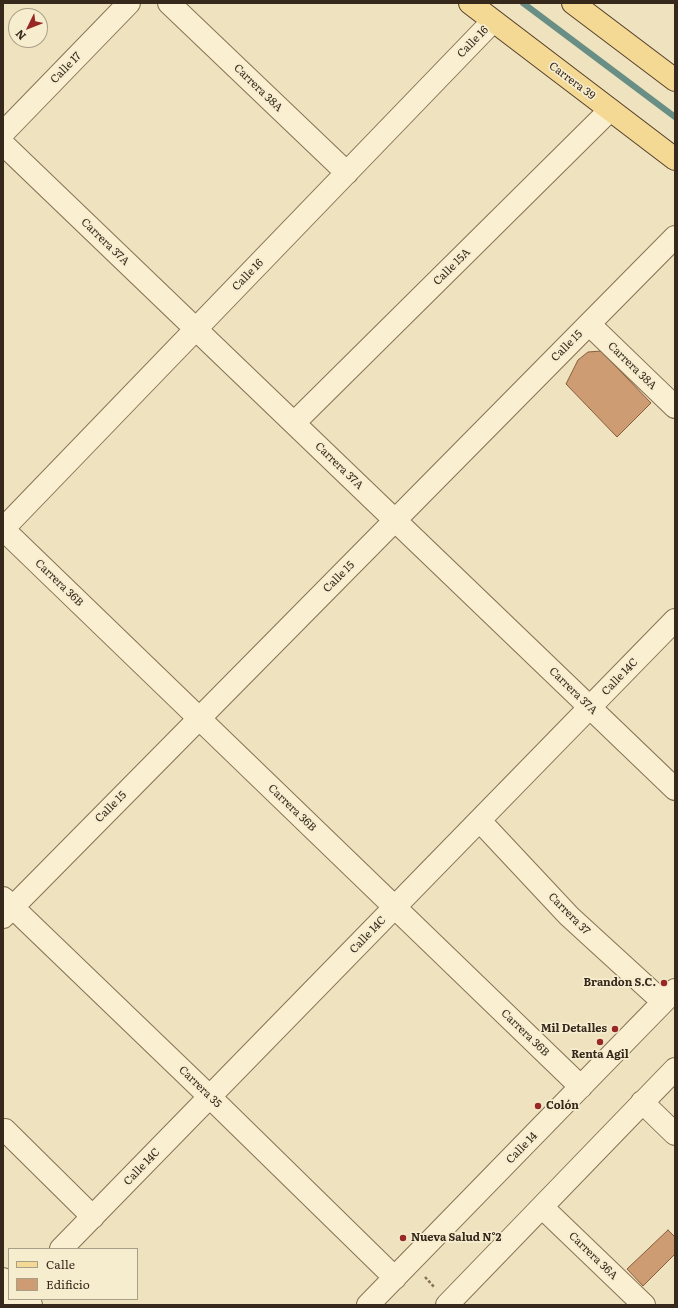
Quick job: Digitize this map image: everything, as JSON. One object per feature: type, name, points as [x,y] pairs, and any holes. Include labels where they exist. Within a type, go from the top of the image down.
[{"type":"main road","name":"Carrera 39","points":[[470,3],[675,159]]},
{"type":"main road","points":[[572,3],[675,80]]},
{"type":"street","name":"Calle 17","points":[[3,133],[129,3]]},
{"type":"street","name":"Carrera 38A","points":[[169,3],[347,173]]},
{"type":"street","name":"Calle 16","points":[[3,529],[493,21]]},
{"type":"street","name":"Calle 15A","points":[[294,423],[610,110]]},
{"type":"street","name":"Carrera 37A","points":[[3,144],[675,789]]},
{"type":"street","name":"Calle 15","points":[[6,907],[199,718],[675,237]]},
{"type":"street","name":"Carrera 38A","points":[[589,324],[675,407]]},
{"type":"street","name":"Carrera 36B","points":[[3,529],[581,1087]]},
{"type":"street","name":"Calle 14C","points":[[63,1248],[675,620]]},
{"type":"street","name":"Carrera 37","points":[[480,820],[569,916],[669,996]]},
{"type":"street","name":"Carrera 35","points":[[6,907],[210,1096],[394,1278]]},
{"type":"street","name":"Calle 14","points":[[368,1305],[669,996]]},
{"type":"street","points":[[448,1304],[675,1069]]},
{"type":"street","points":[[642,1102],[675,1134]]},
{"type":"street","points":[[5,1130],[93,1217]]},
{"type":"street","name":"Carrera 36A","points":[[542,1207],[644,1305]]},
{"type":"path","points":[[410,1262],[448,1304]]},
{"type":"building","points":[[601,351],[651,403],[617,437],[566,384],[578,360],[588,352]]},
{"type":"building","points":[[668,1230],[675,1237],[675,1254],[643,1286],[627,1269]]},
{"type":"waterway","points":[[523,3],[675,117]]},
{"type":"place","name":"Brandon S.C.","points":[[664,983]]},
{"type":"place","name":"Mil Detalles","points":[[615,1029]]},
{"type":"place","name":"Renta Agil","points":[[600,1042]]},
{"type":"place","name":"Colón","points":[[538,1106]]},
{"type":"place","name":"Nueva Salud N°2","points":[[403,1238]]}]
